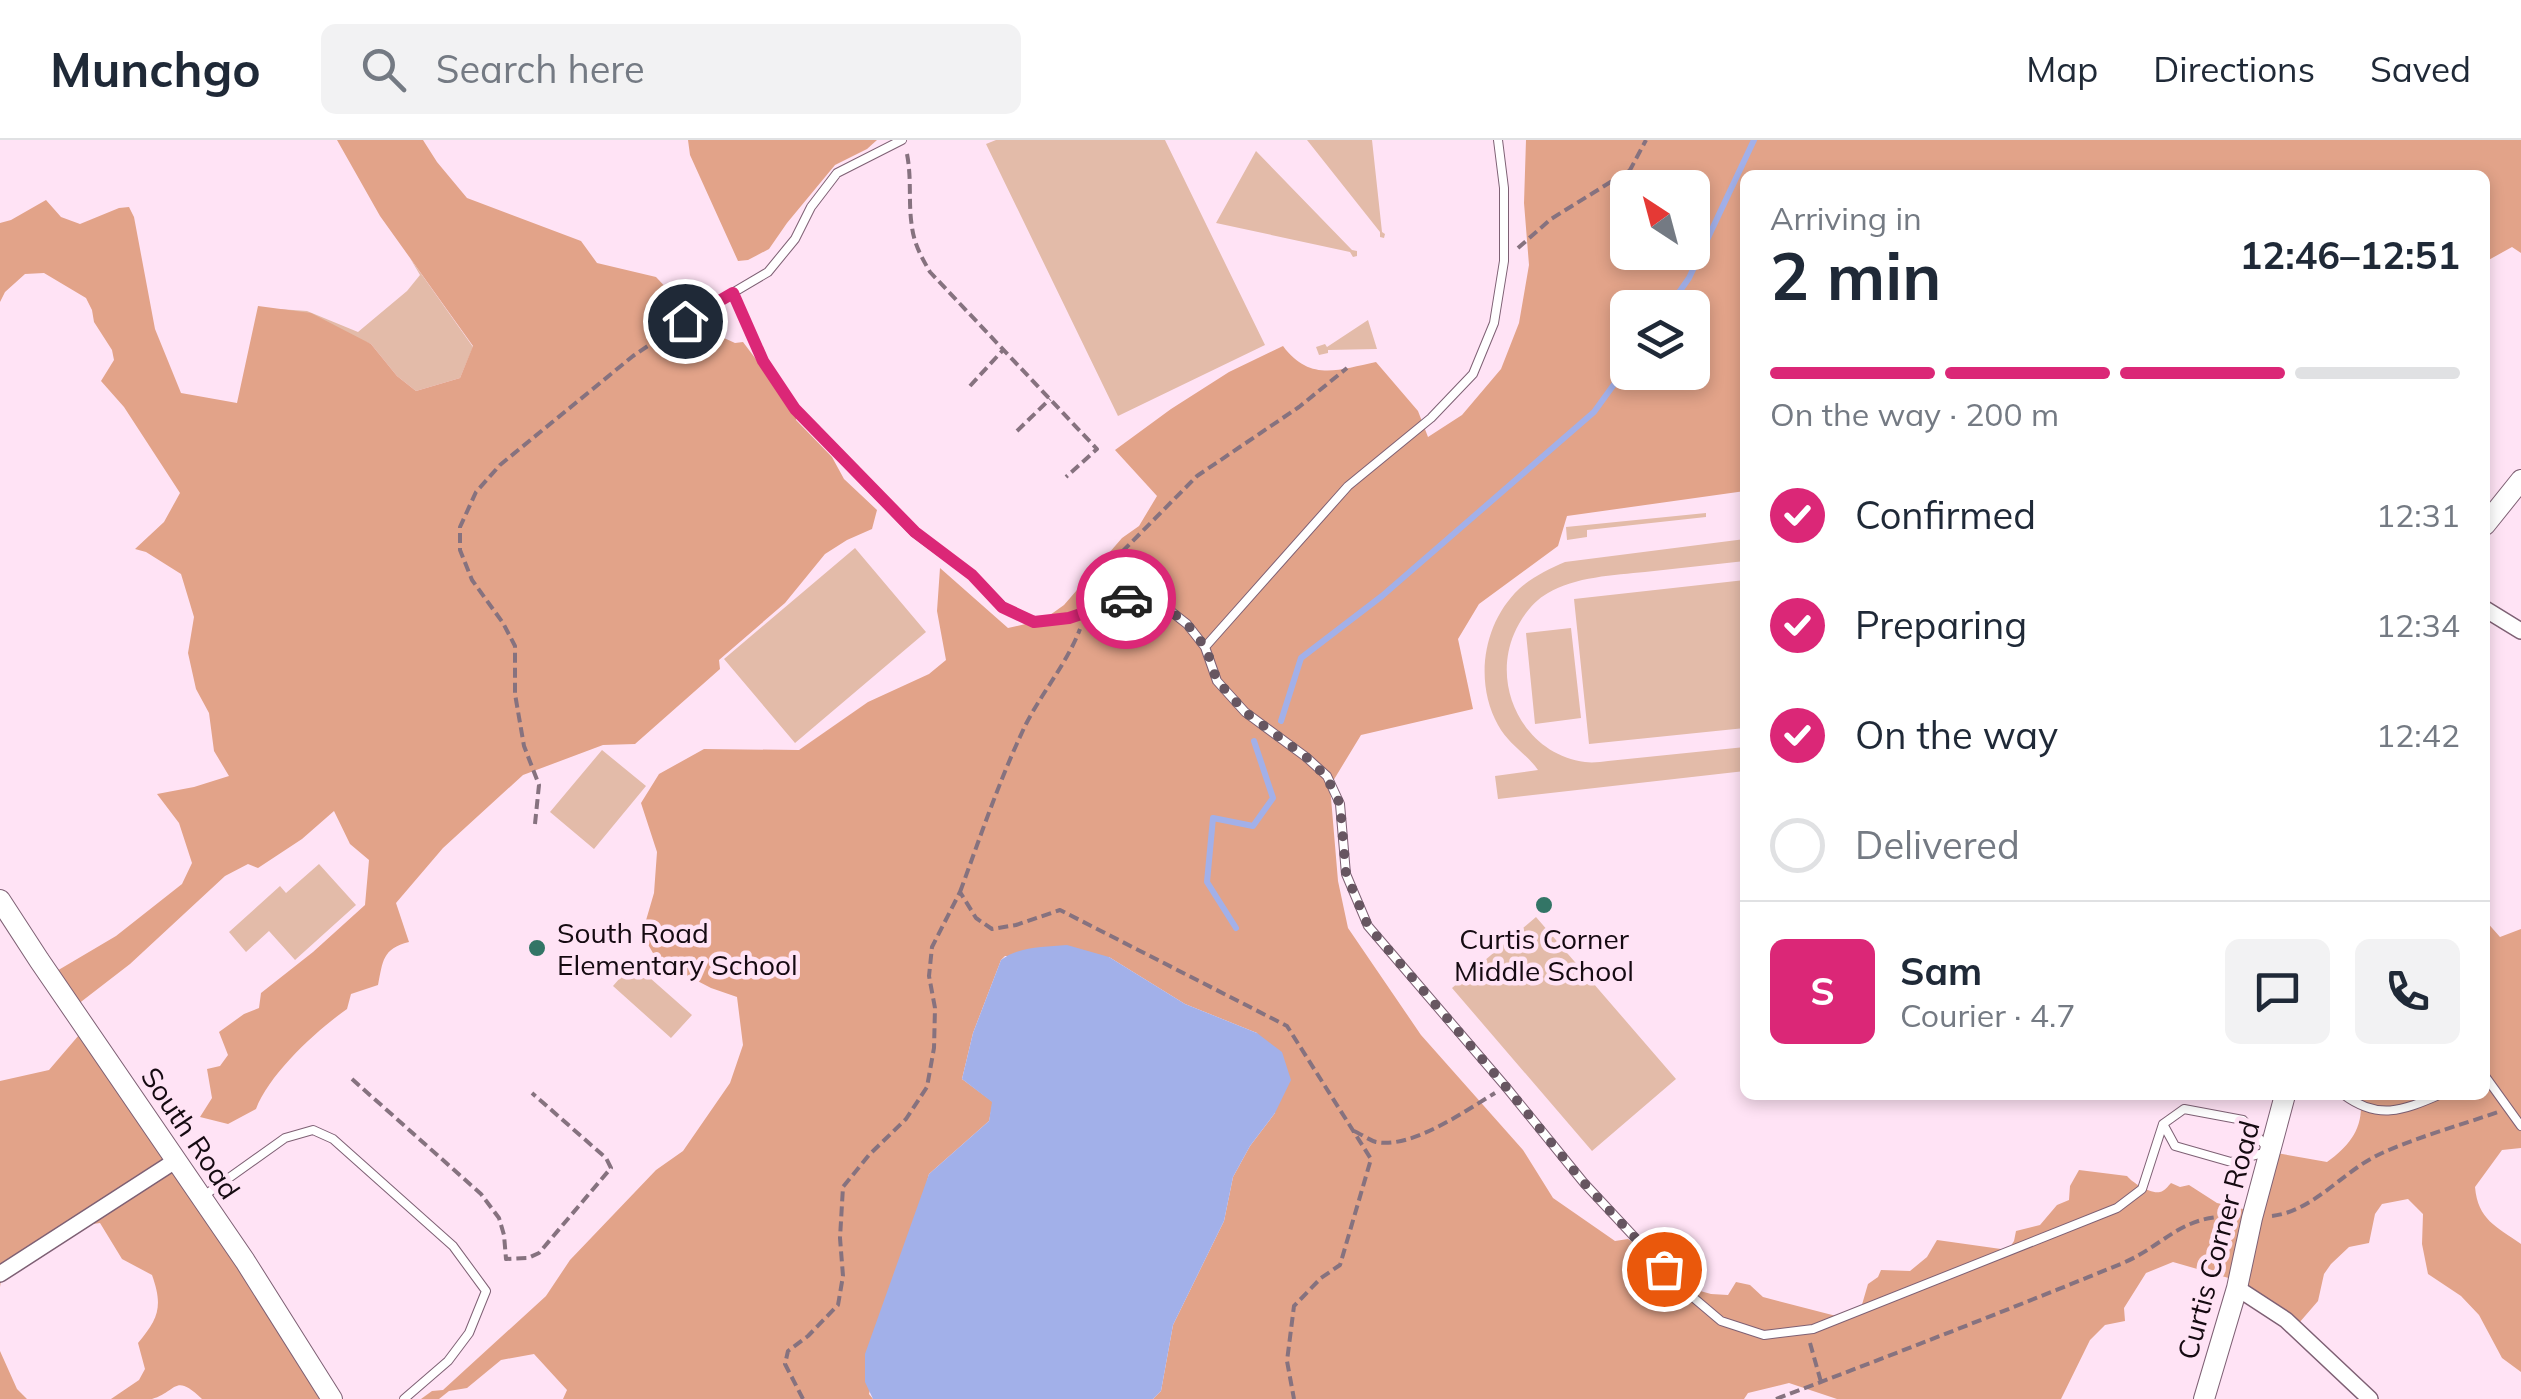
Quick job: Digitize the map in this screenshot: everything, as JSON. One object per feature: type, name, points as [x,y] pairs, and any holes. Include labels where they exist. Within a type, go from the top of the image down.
[{"type":"street","points":[[2490,518],[2521,480]]},
{"type":"street","points":[[2490,612],[2521,630]]},
{"type":"street","name":"South Road","points":[[0,900],[245,1260],[332,1399]]},
{"type":"street","name":"Curtis Corner Road","points":[[2204,1399],[2285,1100]]},
{"type":"street","points":[[0,1274],[175,1161]]},
{"type":"street","points":[[2236,1288],[2286,1320],[2370,1399]]},
{"type":"lane","points":[[685,321],[768,272],[795,239],[811,207],[837,173],[903,140]]},
{"type":"lane","points":[[1206,648],[1348,486],[1431,418],[1473,374],[1494,323],[1504,261],[1504,188],[1498,140]]},
{"type":"lane","points":[[733,293],[763,361],[795,409],[915,532],[972,575],[1002,607],[1034,622],[1069,618],[1128,598],[1164,606],[1187,624],[1206,648],[1217,681],[1245,712],[1326,776],[1340,804],[1346,874],[1368,926],[1584,1183],[1682,1288],[1722,1321],[1764,1335],[1807,1330],[2118,1208],[2142,1188],[2163,1124],[2184,1109],[2242,1120],[2270,1151],[2230,1162],[2175,1146],[2163,1124]]},
{"type":"lane","points":[[2490,1083],[2521,1126]]},
{"type":"lane","points":[[2351,1100],[2372,1110],[2395,1110],[2427,1100]]},
{"type":"lane","points":[[201,1198],[285,1138],[312,1130],[333,1138],[454,1246],[486,1291],[469,1333],[448,1361],[404,1399]]},
{"type":"path","points":[[903,140],[911,176],[912,227],[918,252],[930,272],[1097,449],[1066,477]]},
{"type":"path","points":[[1504,261],[1551,219],[1630,170],[1646,140]]},
{"type":"path","points":[[535,824],[539,785],[524,746],[515,694],[514,646],[503,623],[472,580],[460,550],[460,527],[476,492],[500,466],[633,356],[685,321]]},
{"type":"path","points":[[970,386],[1003,350]]},
{"type":"path","points":[[1081,602],[1114,560],[1197,476],[1299,407],[1347,368]]},
{"type":"path","points":[[1018,432],[1050,400]]},
{"type":"path","points":[[803,1399],[786,1364],[788,1350],[838,1305],[843,1276],[843,1187],[906,1118],[927,1087],[934,1048],[929,976],[932,947],[960,892],[1009,759],[1041,694],[1071,652],[1087,612]]},
{"type":"path","points":[[960,892],[976,918],[992,929],[1060,910],[1287,1026],[1371,1160],[1340,1265],[1294,1306],[1287,1361],[1294,1399]]},
{"type":"path","points":[[352,1079],[482,1194],[500,1218],[506,1260],[528,1258],[539,1252],[611,1168],[606,1158],[532,1094]]},
{"type":"path","points":[[1350,1128],[1374,1142],[1403,1142],[1506,1087]]},
{"type":"path","points":[[1776,1399],[2130,1260],[2198,1219],[2283,1214],[2319,1196],[2378,1154],[2508,1108]]},
{"type":"path","points":[[1807,1330],[1821,1382]]},
{"type":"shaded area","points":[[337,140],[423,140],[467,198],[581,241],[597,263],[656,277],[686,309],[724,338],[743,342],[797,414],[796,420],[832,457],[844,479],[877,510],[872,529],[825,554],[785,603],[719,660],[720,669],[635,744],[603,745],[523,775],[443,848],[396,903],[409,942],[389,952],[378,985],[351,994],[347,1009],[295,1054],[271,1082],[256,1109],[228,1124],[200,1117],[212,1098],[207,1069],[220,1066],[228,1055],[219,1032],[259,1008],[261,993],[365,905],[369,860],[350,844],[334,811],[302,839],[258,868],[248,864],[225,876],[130,964],[73,1008],[331,1399],[202,1399],[180,1385],[152,1399],[111,1399],[139,1380],[145,1369],[138,1343],[157,1311],[152,1275],[122,1259],[100,1223],[1,1281],[0,1287],[0,1081],[49,1070],[85,1028],[50,975],[116,936],[182,884],[192,863],[179,823],[157,794],[229,776],[214,751],[209,713],[196,689],[188,653],[194,617],[181,574],[135,549],[164,522],[180,493],[124,407],[101,381],[114,360],[86,298],[44,273],[25,274],[0,302],[0,223],[46,200],[61,217],[80,224],[129,207],[155,329],[181,393],[237,403],[258,306],[311,313],[371,344],[397,376],[416,391],[460,378],[473,346],[380,216]]},
{"type":"shaded area","points":[[688,140],[877,140],[835,165],[769,249],[738,261],[690,155]]},
{"type":"shaded area","points":[[996,140],[1165,140],[1265,345],[1118,416],[986,144]]},
{"type":"shaded area","points":[[1307,140],[1372,140],[1384,238],[1380,237],[1380,232]]},
{"type":"shaded area","points":[[1526,140],[2521,140],[2521,253],[2512,247],[2490,259],[2490,170],[1740,170],[1740,492],[1567,516],[1558,546],[1479,604],[1458,639],[1473,709],[1361,735],[1330,786],[1338,881],[1348,928],[1421,1035],[1523,1150],[1553,1198],[1615,1241],[1628,1239],[1641,1248],[1661,1280],[1728,1295],[1736,1282],[1750,1285],[1763,1297],[1840,1317],[1861,1308],[1868,1284],[1881,1270],[1910,1271],[1927,1257],[1937,1240],[2008,1250],[2016,1231],[2040,1225],[2057,1205],[2069,1200],[2070,1186],[2079,1170],[2127,1176],[2156,1192],[2171,1183],[2189,1185],[2217,1203],[2252,1211],[2271,1152],[2327,1162],[2354,1134],[2360,1100],[2490,1100],[2490,926],[2500,937],[2521,929],[2521,1148],[2502,1150],[2475,1187],[2484,1215],[2521,1244],[2521,1372],[2502,1358],[2479,1315],[2461,1296],[2428,1274],[2422,1244],[2423,1214],[2408,1199],[2382,1204],[2375,1214],[2369,1243],[2349,1247],[2331,1264],[2324,1274],[2318,1301],[2299,1323],[2232,1279],[2173,1262],[2146,1273],[2124,1308],[2125,1321],[2105,1325],[2090,1340],[2061,1399],[1837,1399],[1789,1383],[1748,1393],[1744,1399],[1153,1399],[1161,1391],[1173,1325],[1224,1221],[1233,1177],[1275,1113],[1257,1033],[1185,1004],[1109,957],[1005,956],[973,1033],[962,1079],[993,1102],[989,1121],[929,1174],[869,1394],[873,1399],[563,1399],[567,1390],[534,1354],[501,1360],[467,1388],[449,1391],[439,1399],[421,1399],[432,1391],[443,1390],[546,1296],[570,1260],[656,1170],[683,1151],[730,1083],[743,1045],[737,997],[657,960],[642,934],[654,893],[657,852],[641,803],[659,774],[704,749],[799,750],[868,702],[929,674],[946,660],[937,611],[940,568],[1008,628],[1043,620],[1064,605],[1122,538],[1139,526],[1157,496],[1115,450],[1229,372],[1283,346],[1314,369],[1337,370],[1376,362],[1418,411],[1428,437],[1462,415],[1501,369],[1519,323],[1529,265],[1524,203]]},
{"type":"shaded area","points":[[1256,151],[1357,251],[1357,256],[1216,223]]},
{"type":"shaded area","points":[[410,258],[473,347],[460,378],[416,391],[397,376],[371,344],[279,309],[307,311],[358,332],[420,275]]},
{"type":"shaded area","points":[[1368,320],[1377,349],[1328,350],[1319,355],[1316,347],[1327,347]]},
{"type":"shaded area","points":[[1706,513],[1706,517],[1587,530],[1587,537],[1567,540],[1566,527]]},
{"type":"shaded area","points":[[1740,540],[1740,562],[1595,578],[1548,593],[1532,606],[1514,634],[1507,676],[1518,715],[1530,732],[1564,756],[1596,762],[1740,748],[1740,772],[1498,799],[1495,776],[1538,770],[1502,732],[1491,708],[1485,672],[1490,636],[1519,589],[1565,562]]},
{"type":"shaded area","points":[[855,548],[926,632],[795,743],[724,659]]},
{"type":"shaded area","points":[[1740,581],[1740,729],[1589,744],[1574,599]]},
{"type":"shaded area","points":[[1571,628],[1581,718],[1535,724],[1526,633]]},
{"type":"shaded area","points":[[602,750],[646,786],[594,849],[550,812]]},
{"type":"shaded area","points":[[319,864],[356,905],[295,960],[269,931],[246,952],[229,932],[280,886],[286,893]]},
{"type":"shaded area","points":[[1536,917],[1676,1079],[1592,1151],[1452,988]]},
{"type":"shaded area","points":[[633,963],[692,1015],[671,1038],[613,986]]},
{"type":"shaded area","points":[[0,1351],[17,1389],[27,1399],[0,1399]]},
{"type":"water","points":[[1067,945],[1109,957],[1185,1004],[1257,1033],[1282,1052],[1291,1080],[1275,1113],[1233,1177],[1224,1221],[1173,1325],[1161,1391],[1153,1399],[873,1399],[865,1382],[865,1354],[929,1174],[989,1121],[992,1102],[962,1079],[973,1033],[1001,960],[1024,950]]},
{"type":"waterway","points":[[1681,290],[1754,140]]},
{"type":"waterway","points":[[1281,721],[1301,658],[1382,596],[1594,412],[1610,390]]},
{"type":"waterway","points":[[1236,928],[1207,882],[1213,818],[1253,826],[1273,798],[1254,741]]},
{"type":"way so far","points":[[1126,599],[1164,606],[1187,624],[1206,648],[1217,681],[1245,712],[1326,776],[1340,804],[1346,874],[1368,926],[1584,1183],[1664,1269]]},
{"type":"place","name":"Curtis Corner Middle School","points":[[1544,905]]},
{"type":"place","name":"South Road Elementary School","points":[[537,948]]},
{"type":"route","points":[[685,321],[733,293],[763,361],[795,409],[915,532],[972,575],[1002,607],[1034,622],[1069,618],[1126,599]]}]
